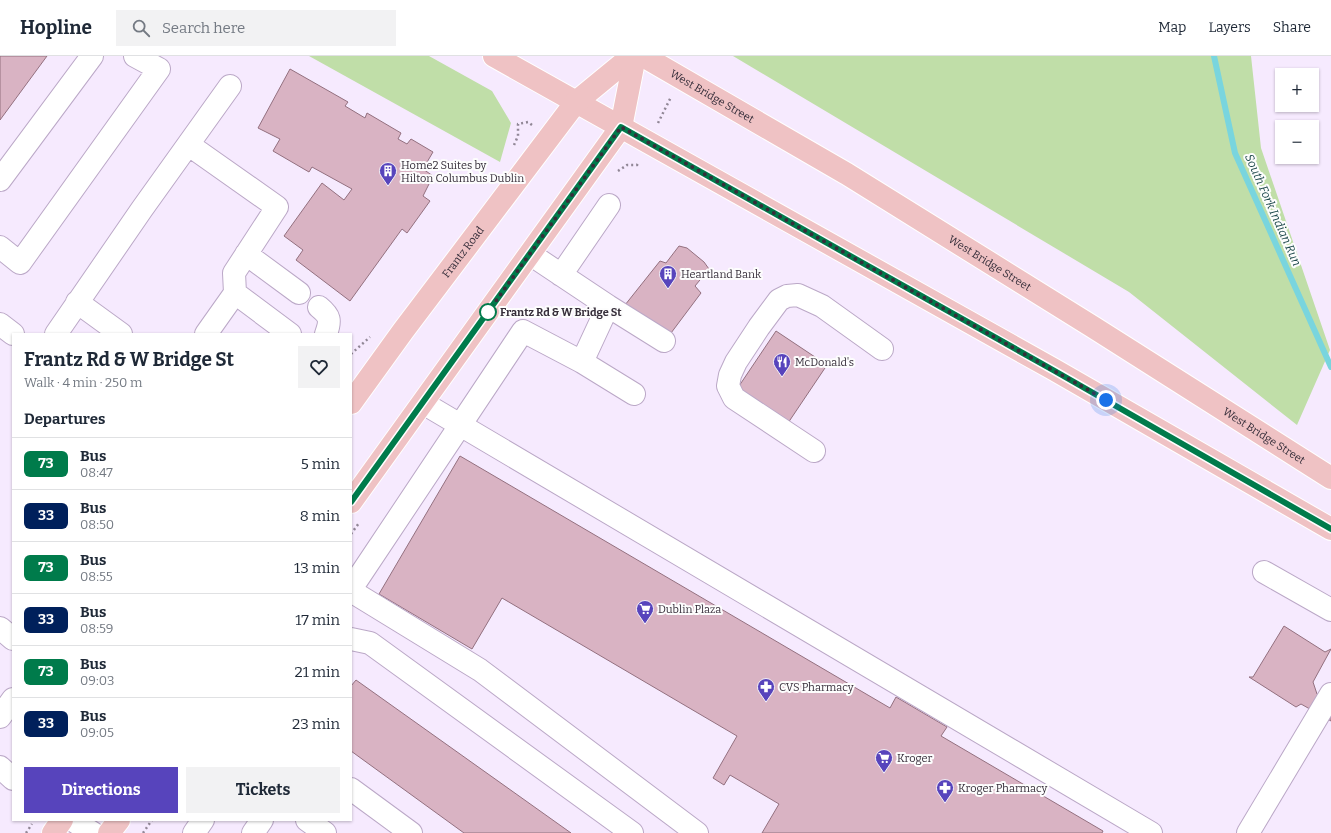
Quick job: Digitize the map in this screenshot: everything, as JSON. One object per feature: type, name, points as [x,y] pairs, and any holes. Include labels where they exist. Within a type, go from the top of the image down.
[{"type":"main road","points":[[494,56],[1060,373],[1331,529]]},
{"type":"main road","name":"Frantz Road","points":[[352,402],[403,331],[576,102],[632,56]]},
{"type":"main road","points":[[352,501],[621,127],[636,56]]},
{"type":"main road","name":"West Bridge Street","points":[[643,56],[847,174],[1093,327],[1331,478]]},
{"type":"main road","points":[[53,833],[61,821]]},
{"type":"main road","points":[[66,821],[68,833]]},
{"type":"main road","points":[[103,821],[104,833]]},
{"type":"main road","points":[[109,833],[118,821]]},
{"type":"street","points":[[0,180],[92,56]]},
{"type":"street","points":[[0,247],[20,263],[159,69],[135,56]]},
{"type":"street","points":[[57,333],[142,209],[230,86]]},
{"type":"street","points":[[189,145],[277,207],[234,273],[235,293],[207,333]]},
{"type":"street","points":[[561,275],[609,205]]},
{"type":"street","points":[[246,254],[299,292]]},
{"type":"street","points":[[530,254],[664,342]]},
{"type":"street","points":[[235,293],[289,333]]},
{"type":"street","points":[[814,451],[734,398],[728,386],[730,375],[736,362],[759,327],[778,300],[787,296],[798,295],[822,306],[882,350]]},
{"type":"street","points":[[77,302],[120,333]]},
{"type":"street","points":[[582,362],[608,306]]},
{"type":"street","points":[[319,307],[327,314],[329,320],[326,333]]},
{"type":"street","points":[[0,324],[12,333]]},
{"type":"street","points":[[352,588],[523,331],[582,362],[634,394]]},
{"type":"street","points":[[423,403],[1151,833]]},
{"type":"street","points":[[1264,572],[1331,610]]},
{"type":"street","points":[[352,591],[480,670],[697,833]]},
{"type":"street","points":[[0,628],[12,637]]},
{"type":"street","points":[[352,639],[370,643],[632,833]]},
{"type":"street","points":[[1248,833],[1331,694]]},
{"type":"street","points":[[0,717],[12,700]]},
{"type":"street","points":[[0,767],[12,777]]},
{"type":"street","points":[[352,790],[411,833]]},
{"type":"street","points":[[74,821],[93,833]]},
{"type":"street","points":[[194,833],[203,821]]},
{"type":"street","points":[[253,833],[261,821]]},
{"type":"street","points":[[308,821],[325,833]]},
{"type":"path","points":[[637,165],[680,78]]},
{"type":"path","points":[[26,833],[34,821]]},
{"type":"path","points":[[143,833],[151,821]]},
{"type":"green space","points":[[309,56],[429,56],[492,91],[511,123],[500,162]]},
{"type":"green space","points":[[733,56],[1251,56],[1261,148],[1330,350],[1297,425],[1129,292]]},
{"type":"building","points":[[0,56],[47,56],[0,120]]},
{"type":"building","name":"Home2 Suites by Hilton Columbus Dublin","points":[[290,69],[348,102],[345,106],[365,118],[367,113],[401,133],[398,139],[407,144],[411,139],[433,152],[423,169],[433,176],[423,196],[430,201],[407,233],[402,229],[350,301],[296,260],[303,250],[284,236],[322,183],[344,200],[352,189],[312,167],[309,172],[273,151],[280,139],[258,128]]},
{"type":"building","name":"Heartland Bank","points":[[679,246],[687,248],[704,262],[709,269],[695,286],[701,293],[668,337],[625,305],[660,261],[666,263]]},
{"type":"building","name":"McDonald's","points":[[776,331],[827,365],[788,423],[737,389]]},
{"type":"building","name":"Dublin Plaza","points":[[460,456],[890,708],[896,697],[947,727],[941,736],[1103,831],[1102,833],[762,833],[779,804],[730,775],[724,785],[713,778],[737,736],[502,598],[472,649],[379,594]]},
{"type":"building","points":[[1284,626],[1325,652],[1331,649],[1313,682],[1317,694],[1331,704],[1331,721],[1301,704],[1296,707],[1249,677],[1253,677]]},
{"type":"building","points":[[356,680],[571,833],[464,833],[352,752],[352,685]]},
{"type":"waterway","name":"South Fork Indian Run","points":[[1214,56],[1235,153],[1331,367]]},
{"type":"bus line","name":"73","points":[[352,501],[621,127],[1053,370],[1331,529]]},
{"type":"place","name":"Home2 Suites by Hilton Columbus Dublin","points":[[388,186]]},
{"type":"place","name":"Heartland Bank","points":[[668,289]]},
{"type":"place","name":"Frantz Rd & W Bridge St","points":[[488,312]]},
{"type":"place","name":"McDonald's","points":[[782,377]]},
{"type":"place","name":"Dublin Plaza","points":[[645,624]]},
{"type":"place","name":"CVS Pharmacy","points":[[766,702]]},
{"type":"place","name":"Kroger","points":[[884,773]]},
{"type":"place","name":"Kroger Pharmacy","points":[[945,803]]},
{"type":"route","points":[[488,312],[621,127],[1106,400]]}]
